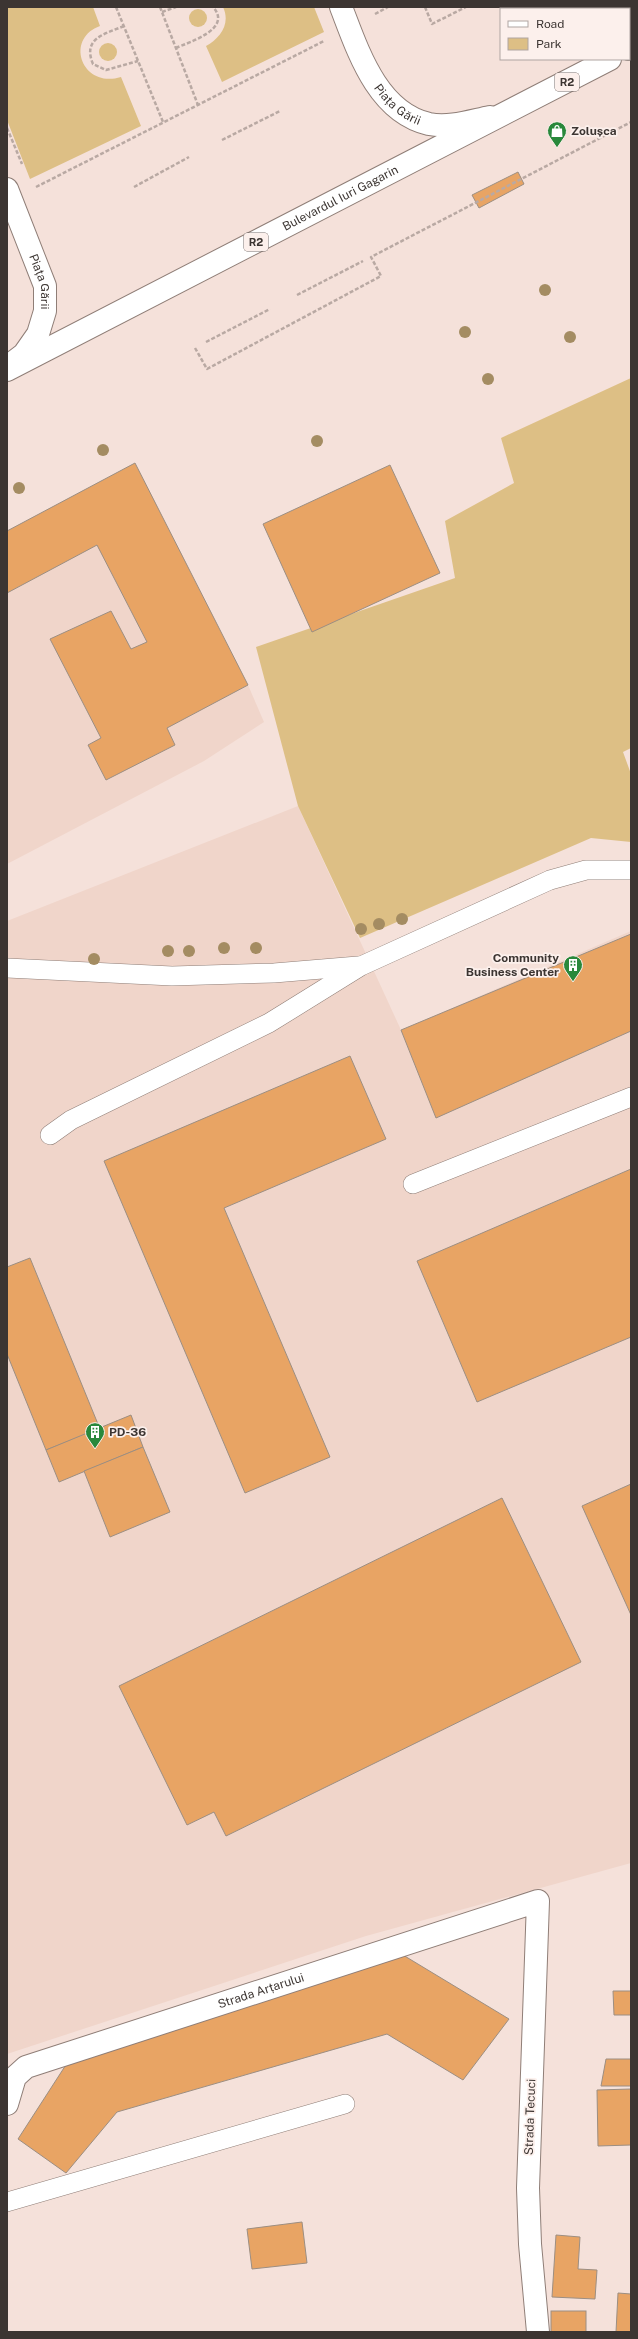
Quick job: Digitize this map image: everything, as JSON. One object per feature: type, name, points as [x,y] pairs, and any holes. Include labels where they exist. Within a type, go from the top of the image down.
[{"type":"street","name":"Piața Gării","points":[[341,7],[371,76],[385,98],[405,115],[430,124],[456,125],[504,113]]},
{"type":"street","name":"Bulevardul Iuri Gagarin","points":[[7,369],[608,60]]},
{"type":"street","name":"Piața Gării","points":[[7,189],[45,286],[45,304],[38,334],[24,354],[7,369]]},
{"type":"street","name":"Strada Arțarului","points":[[7,2104],[15,2077],[26,2067],[538,1901]]},
{"type":"street","name":"Strada Tecuci","points":[[538,1901],[528,2188],[530,2244],[538,2332]]},
{"type":"lane","points":[[50,1135],[71,1120],[269,1023],[362,966],[550,880],[586,870],[631,870]]},
{"type":"lane","points":[[7,968],[172,976],[274,973],[362,966]]},
{"type":"lane","points":[[413,1184],[631,1097]]},
{"type":"lane","points":[[7,2202],[345,2104]]},
{"type":"path","points":[[116,7],[163,122]]},
{"type":"path","points":[[160,7],[198,105]]},
{"type":"path","points":[[162,12],[176,7]]},
{"type":"path","points":[[176,48],[211,32],[217,22],[216,10],[213,7]]},
{"type":"path","points":[[369,17],[388,7]]},
{"type":"path","points":[[425,7],[432,24],[466,7]]},
{"type":"path","points":[[124,26],[94,40],[91,45],[91,58],[93,64],[106,70],[138,61]]},
{"type":"path","points":[[31,189],[328,39]]},
{"type":"path","points":[[222,140],[280,110]]},
{"type":"path","points":[[195,348],[207,369],[382,276],[371,257],[631,122]]},
{"type":"path","points":[[7,128],[23,167]]},
{"type":"path","points":[[134,187],[189,157]]},
{"type":"path","points":[[32,184],[35,188]]},
{"type":"path","points":[[298,295],[363,261]]},
{"type":"path","points":[[206,342],[270,310]]},
{"type":"shaded area","points":[[135,463],[248,685],[264,722],[204,761],[7,864],[7,531]]},
{"type":"shaded area","points":[[298,806],[401,1030],[631,931],[631,1863],[366,1936],[7,2054],[7,921]]},
{"type":"green space","points":[[7,7],[93,7],[100,26],[89,32],[83,41],[81,51],[82,61],[88,70],[96,76],[107,79],[121,77],[141,126],[30,179],[7,120]]},
{"type":"green space","points":[[223,7],[314,7],[324,32],[222,82],[206,46],[216,39],[223,30],[226,19]]},
{"type":"green space","points":[[198,9],[204,12],[207,18],[204,24],[198,27],[192,24],[189,18],[192,12]]},
{"type":"green space","points":[[108,43],[114,46],[117,52],[114,58],[108,61],[102,58],[99,52],[102,46]]},
{"type":"green space","points":[[631,378],[631,748],[623,752],[631,774],[631,842],[591,838],[360,938],[298,806],[256,647],[455,578],[445,521],[514,483],[501,438]]},
{"type":"building","points":[[518,172],[524,184],[479,208],[472,195]]},
{"type":"building","points":[[135,463],[248,685],[167,728],[175,745],[106,780],[88,745],[101,738],[50,639],[111,611],[131,649],[147,642],[97,545],[7,593],[7,531]]},
{"type":"building","points":[[390,465],[440,573],[312,632],[263,524]]},
{"type":"building","name":"Community Business Center","points":[[631,934],[631,1031],[436,1118],[401,1030]]},
{"type":"building","points":[[350,1056],[386,1139],[224,1208],[330,1457],[245,1493],[104,1161]]},
{"type":"building","points":[[631,1169],[631,1337],[477,1402],[417,1261]]},
{"type":"building","points":[[30,1258],[100,1429],[46,1450],[7,1354],[7,1267]]},
{"type":"building","name":"PD-36","points":[[131,1415],[143,1447],[59,1482],[46,1450]]},
{"type":"building","points":[[143,1447],[170,1512],[110,1537],[84,1471]]},
{"type":"building","points":[[631,1484],[631,1615],[582,1506]]},
{"type":"building","points":[[502,1498],[581,1662],[226,1836],[214,1812],[187,1825],[119,1686]]},
{"type":"building","points":[[398,1952],[509,2019],[463,2080],[387,2034],[117,2112],[66,2173],[18,2139],[71,2057]]},
{"type":"building","points":[[613,1991],[631,1991],[631,2015],[614,2015]]},
{"type":"building","points":[[606,2059],[631,2059],[631,2086],[601,2086]]},
{"type":"building","points":[[631,2089],[631,2145],[598,2146],[597,2090]]},
{"type":"building","points":[[302,2222],[307,2263],[252,2269],[247,2229]]},
{"type":"building","points":[[556,2235],[580,2237],[578,2269],[597,2270],[595,2299],[552,2297]]},
{"type":"building","points":[[618,2293],[631,2294],[631,2332],[616,2332]]},
{"type":"building","points":[[551,2311],[586,2311],[586,2332],[551,2332]]},
{"type":"place","name":"Zolușca","points":[[557,148]]},
{"type":"place","name":"Community Business Center","points":[[573,982]]},
{"type":"place","name":"PD-36","points":[[95,1449]]}]
